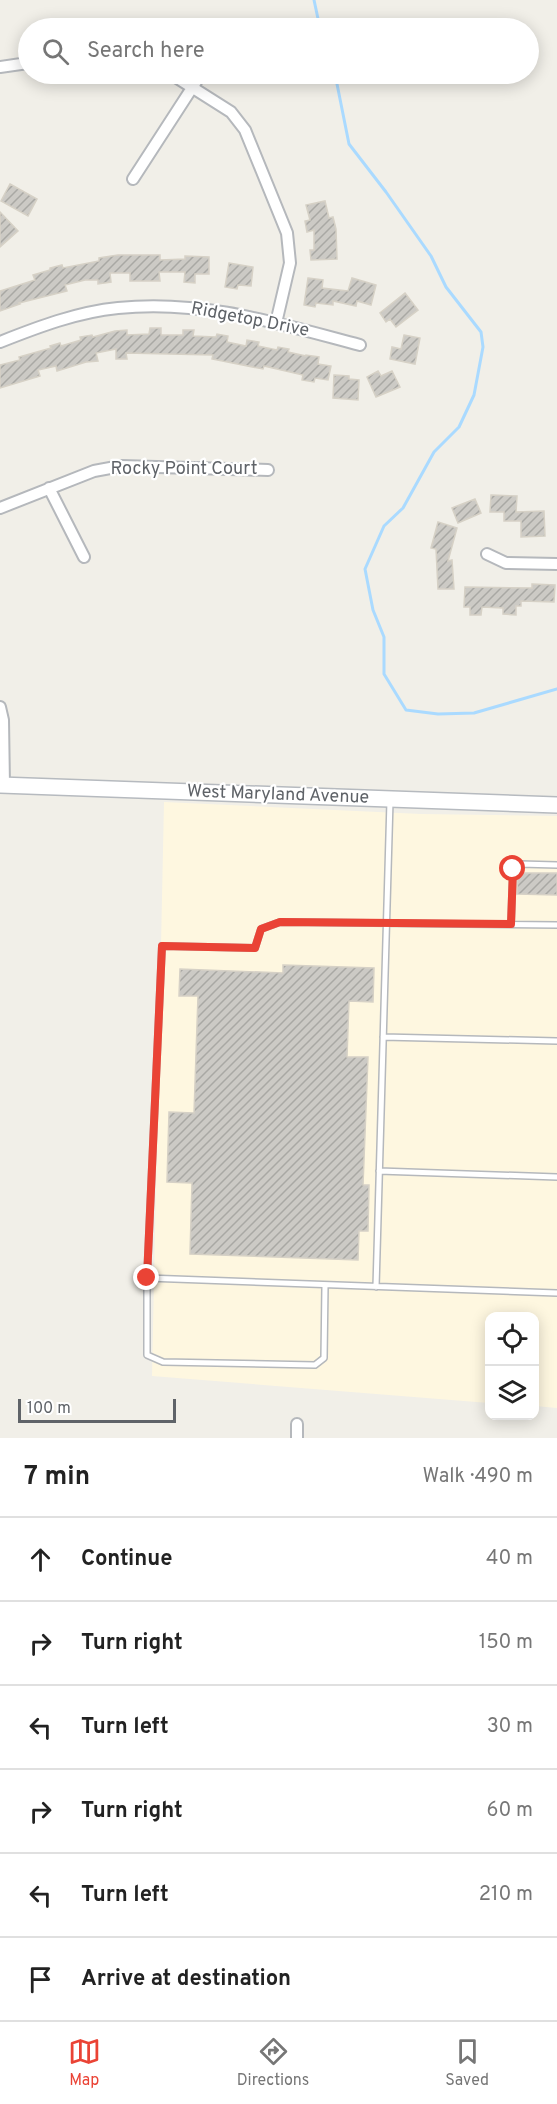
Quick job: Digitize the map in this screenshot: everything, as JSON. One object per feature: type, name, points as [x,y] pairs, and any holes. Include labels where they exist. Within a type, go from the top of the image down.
[{"type":"street","points":[[0,67],[18,64]]},
{"type":"street","points":[[187,84],[231,112],[245,130],[287,233],[290,263],[276,323]]},
{"type":"street","points":[[133,179],[194,84]]},
{"type":"street","name":"Ridgetop Drive","points":[[0,342],[79,315],[118,308],[203,308],[276,323],[360,345]]},
{"type":"street","name":"Rocky Point Court","points":[[0,507],[94,471],[121,466],[268,470]]},
{"type":"street","points":[[49,488],[84,557]]},
{"type":"street","points":[[487,554],[506,563],[557,564]]},
{"type":"street","points":[[0,707],[3,720],[2,785]]},
{"type":"street","name":"West Maryland Avenue","points":[[2,785],[557,805]]},
{"type":"street","points":[[297,1424],[297,1438]]},
{"type":"lane","points":[[376,1287],[390,800]]},
{"type":"lane","points":[[511,924],[513,869],[520,864],[557,865]]},
{"type":"lane","points":[[325,1286],[324,1358],[315,1365],[163,1362],[147,1355],[147,1278],[162,946],[255,948],[261,929],[280,922],[557,925]]},
{"type":"lane","points":[[383,1037],[557,1041]]},
{"type":"lane","points":[[379,1171],[557,1178]]},
{"type":"lane","points":[[147,1278],[557,1293]]},
{"type":"shaded area","points":[[164,802],[421,814],[557,816],[557,1408],[539,1406],[539,1312],[485,1312],[485,1403],[152,1376]]},
{"type":"building","points":[[10,184],[37,199],[28,216],[1,201]]},
{"type":"building","points":[[325,201],[329,218],[333,217],[336,229],[337,259],[311,260],[310,250],[314,250],[314,230],[307,232],[305,221],[310,220],[306,205]]},
{"type":"building","points":[[0,212],[18,231],[0,247]]},
{"type":"building","points":[[118,255],[160,255],[160,260],[185,259],[185,256],[209,257],[209,274],[195,274],[195,283],[184,282],[185,272],[159,272],[160,281],[130,281],[130,273],[110,273],[111,282],[98,284],[98,280],[85,280],[65,285],[67,291],[19,303],[0,311],[0,291],[35,280],[33,275],[62,265],[63,268]]},
{"type":"building","points":[[229,263],[253,267],[251,286],[238,285],[237,289],[225,287]]},
{"type":"building","points":[[308,278],[323,280],[322,288],[348,291],[352,278],[376,285],[371,305],[357,301],[356,306],[333,301],[333,305],[316,303],[315,307],[304,305]]},
{"type":"building","points":[[405,293],[418,310],[396,327],[390,319],[386,322],[380,313]]},
{"type":"building","points":[[150,328],[161,328],[161,335],[183,335],[183,330],[194,330],[193,336],[216,337],[217,334],[228,336],[227,342],[246,346],[247,340],[259,342],[258,346],[277,350],[278,347],[289,349],[288,352],[319,357],[318,364],[331,366],[328,380],[315,378],[314,382],[302,380],[303,375],[264,366],[263,369],[212,359],[213,355],[126,353],[127,359],[116,359],[116,349],[96,353],[98,361],[86,362],[57,371],[56,366],[38,370],[40,376],[0,388],[0,365],[20,360],[19,357],[51,348],[50,346],[60,343],[61,346],[81,340],[80,337],[92,335],[93,337],[127,330],[127,335],[149,334]]},
{"type":"building","points":[[404,335],[420,338],[415,364],[390,359],[392,347],[401,349]]},
{"type":"building","points":[[378,371],[381,376],[392,371],[400,387],[376,397],[367,377]]},
{"type":"building","points":[[334,375],[349,376],[349,379],[359,380],[358,400],[333,398]]},
{"type":"building","points":[[491,495],[517,496],[516,512],[544,511],[545,536],[521,537],[521,521],[504,521],[504,512],[490,512]]},
{"type":"building","points":[[475,499],[481,513],[458,523],[452,508]]},
{"type":"building","points":[[438,522],[457,528],[448,561],[452,560],[454,589],[438,589],[436,549],[431,548]]},
{"type":"building","points":[[532,584],[555,585],[554,602],[521,601],[521,606],[516,606],[516,615],[503,614],[503,608],[482,607],[481,615],[470,615],[470,607],[464,607],[465,587],[532,588]]},
{"type":"building","points":[[518,873],[557,873],[557,895],[517,894]]},
{"type":"building","points":[[283,965],[374,968],[373,1002],[349,1001],[347,1057],[368,1057],[363,1185],[369,1185],[368,1231],[359,1231],[358,1260],[190,1254],[192,1183],[167,1182],[169,1112],[194,1113],[198,996],[179,996],[180,969],[283,973]]},
{"type":"waterway","points":[[314,0],[318,18]]},
{"type":"waterway","points":[[337,84],[349,144],[431,256],[446,287],[481,332],[483,347],[474,395],[459,427],[434,452],[403,508],[384,526],[365,569],[373,610],[384,637],[384,674],[406,710],[438,714],[474,713],[557,689]]},
{"type":"route","points":[[147,1278],[162,946],[255,948],[261,929],[280,922],[511,924],[513,869]]}]
